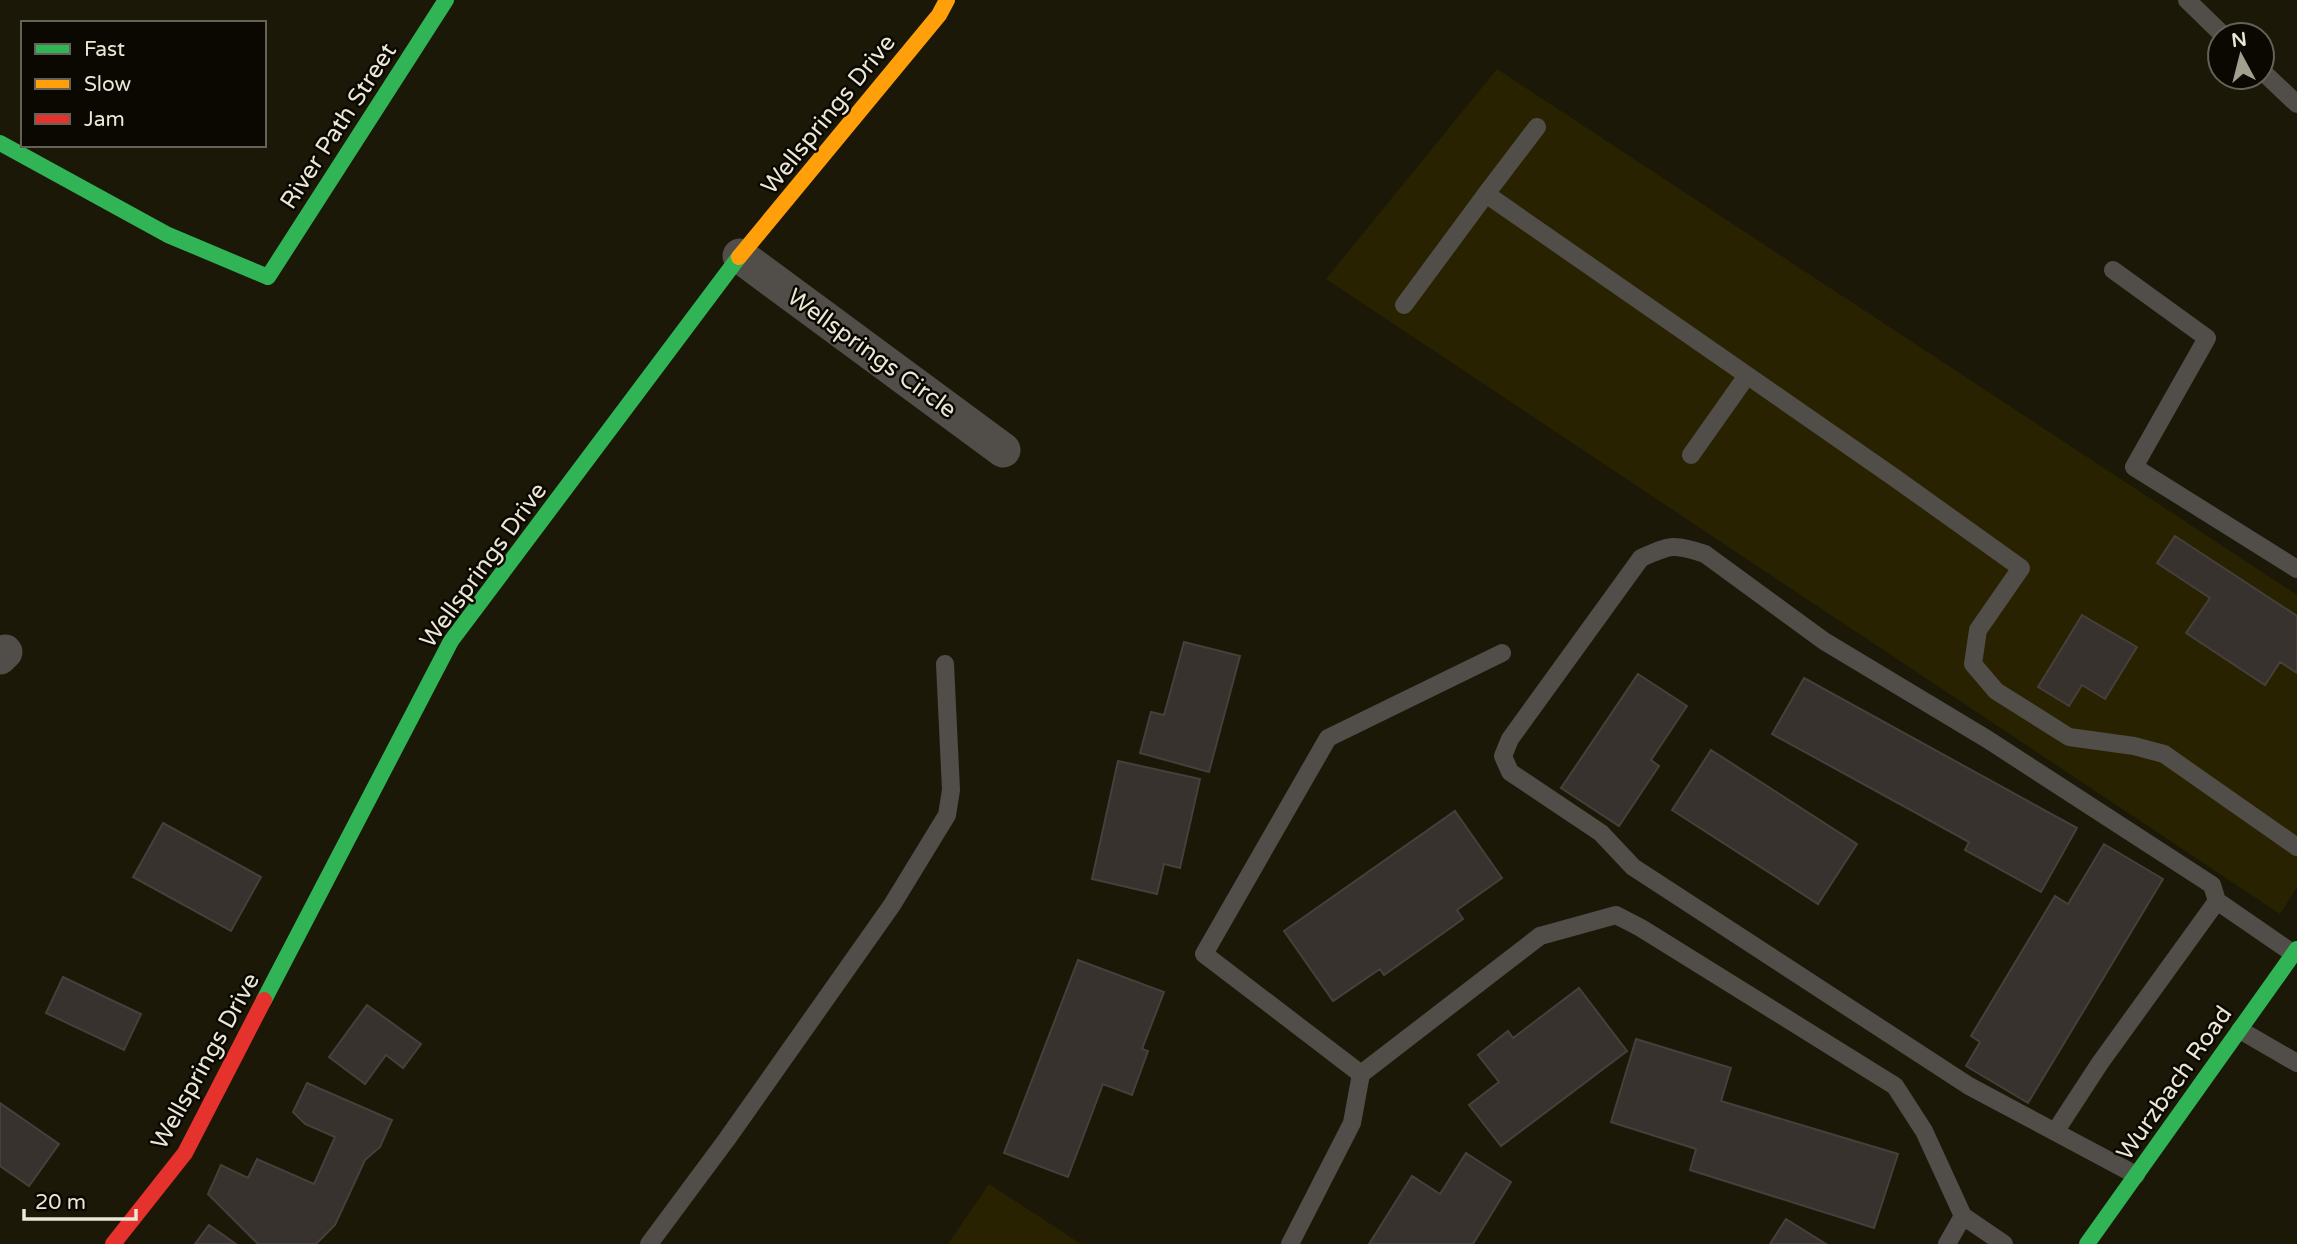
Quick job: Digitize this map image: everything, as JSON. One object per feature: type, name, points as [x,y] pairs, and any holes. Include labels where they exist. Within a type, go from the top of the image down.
[{"type":"street","name":"River Path Street","points":[[0,143],[168,235],[268,277],[446,0]]},
{"type":"street","name":"Wellsprings Drive","points":[[113,1244],[185,1153],[452,641],[740,256],[939,15],[947,0]]},
{"type":"street","name":"Wellsprings Circle","points":[[740,256],[1003,450]]},
{"type":"street","name":"Wurzbach Road","points":[[2087,1244],[2295,951]]},
{"type":"lane","points":[[2186,0],[2209,21]]},
{"type":"lane","points":[[2276,84],[2297,104]]},
{"type":"lane","points":[[1404,305],[1537,127]]},
{"type":"lane","points":[[1486,194],[2021,568],[1978,630],[1973,664],[1996,691],[2069,737],[2134,746],[2164,754],[2297,847]]},
{"type":"lane","points":[[2113,270],[2207,338],[2134,467],[2297,569]]},
{"type":"lane","points":[[1692,454],[1746,377]]},
{"type":"lane","points":[[2136,1175],[1969,1086],[1633,867],[1601,833],[1510,772],[1503,756],[1510,739],[1641,558],[1666,546],[1681,546],[1705,554],[1824,641],[1987,739],[2212,885],[2217,901],[2295,951]]},
{"type":"lane","points":[[1361,1074],[1204,954],[1328,738],[1502,653]]},
{"type":"lane","points":[[649,1244],[727,1139],[892,905],[947,815],[951,790],[945,664]]},
{"type":"lane","points":[[2055,1132],[2099,1063],[2217,901]]},
{"type":"lane","points":[[1290,1244],[1352,1123],[1361,1074],[1540,936],[1616,915],[1895,1086],[1924,1131],[1963,1216],[2004,1244]]},
{"type":"lane","points":[[2240,1030],[2297,1063]]},
{"type":"lane","points":[[1947,1244],[1963,1216]]},
{"type":"shaded area","points":[[1497,69],[2297,595],[2297,887],[2280,914],[1326,279]]},
{"type":"shaded area","points":[[989,1184],[1081,1244],[948,1244]]},
{"type":"building","points":[[2175,536],[2297,616],[2297,673],[2280,662],[2265,685],[2186,633],[2210,598],[2157,563]]},
{"type":"building","points":[[2082,615],[2137,647],[2105,699],[2082,685],[2069,706],[2038,687]]},
{"type":"building","points":[[1184,642],[1240,656],[1209,772],[1140,753],[1151,712],[1164,715]]},
{"type":"building","points":[[1638,674],[1687,706],[1651,760],[1659,766],[1619,826],[1561,788]]},
{"type":"building","points":[[1804,678],[2077,828],[2041,892],[1965,850],[1969,842],[1772,734]]},
{"type":"building","points":[[1711,750],[1857,844],[1818,904],[1672,810]]},
{"type":"building","points":[[1118,761],[1200,779],[1180,868],[1164,864],[1157,894],[1092,879]]},
{"type":"building","points":[[1455,811],[1502,878],[1457,910],[1463,919],[1384,975],[1380,969],[1333,1001],[1284,931]]},
{"type":"building","points":[[163,823],[261,877],[231,931],[133,877]]},
{"type":"building","points":[[2104,844],[2163,879],[2028,1103],[1966,1066],[1980,1042],[1971,1036],[2055,896],[2068,904]]},
{"type":"building","points":[[1078,960],[1164,992],[1142,1049],[1148,1051],[1132,1095],[1103,1084],[1068,1177],[1004,1153]]},
{"type":"building","points":[[63,977],[141,1014],[124,1050],[46,1013]]},
{"type":"building","points":[[1579,988],[1627,1051],[1501,1146],[1469,1105],[1499,1082],[1478,1055],[1508,1031],[1513,1038]]},
{"type":"building","points":[[367,1005],[421,1044],[403,1068],[386,1055],[365,1084],[329,1057]]},
{"type":"building","points":[[1636,1039],[1731,1068],[1721,1101],[1898,1154],[1874,1228],[1690,1170],[1696,1149],[1611,1122]]},
{"type":"building","points":[[307,1083],[392,1120],[380,1147],[365,1160],[335,1225],[316,1244],[258,1244],[208,1194],[221,1165],[248,1178],[257,1159],[314,1184],[335,1137],[305,1124],[293,1112]]},
{"type":"building","points":[[0,1103],[59,1144],[29,1186],[0,1166]]},
{"type":"building","points":[[1466,1153],[1511,1182],[1473,1244],[1369,1244],[1412,1176],[1440,1194]]},
{"type":"building","points":[[1786,1219],[1826,1244],[1770,1244]]},
{"type":"building","points":[[209,1225],[236,1244],[195,1244]]},
{"type":"traffic: fast","points":[[0,143],[168,235],[268,277],[446,0]]},
{"type":"traffic: fast","points":[[264,1000],[451,641],[739,257]]},
{"type":"traffic: fast","points":[[2087,1244],[2297,949]]},
{"type":"traffic: slow","points":[[739,257],[939,15],[947,0]]},
{"type":"traffic: jam","points":[[113,1244],[185,1153],[264,1000]]}]
